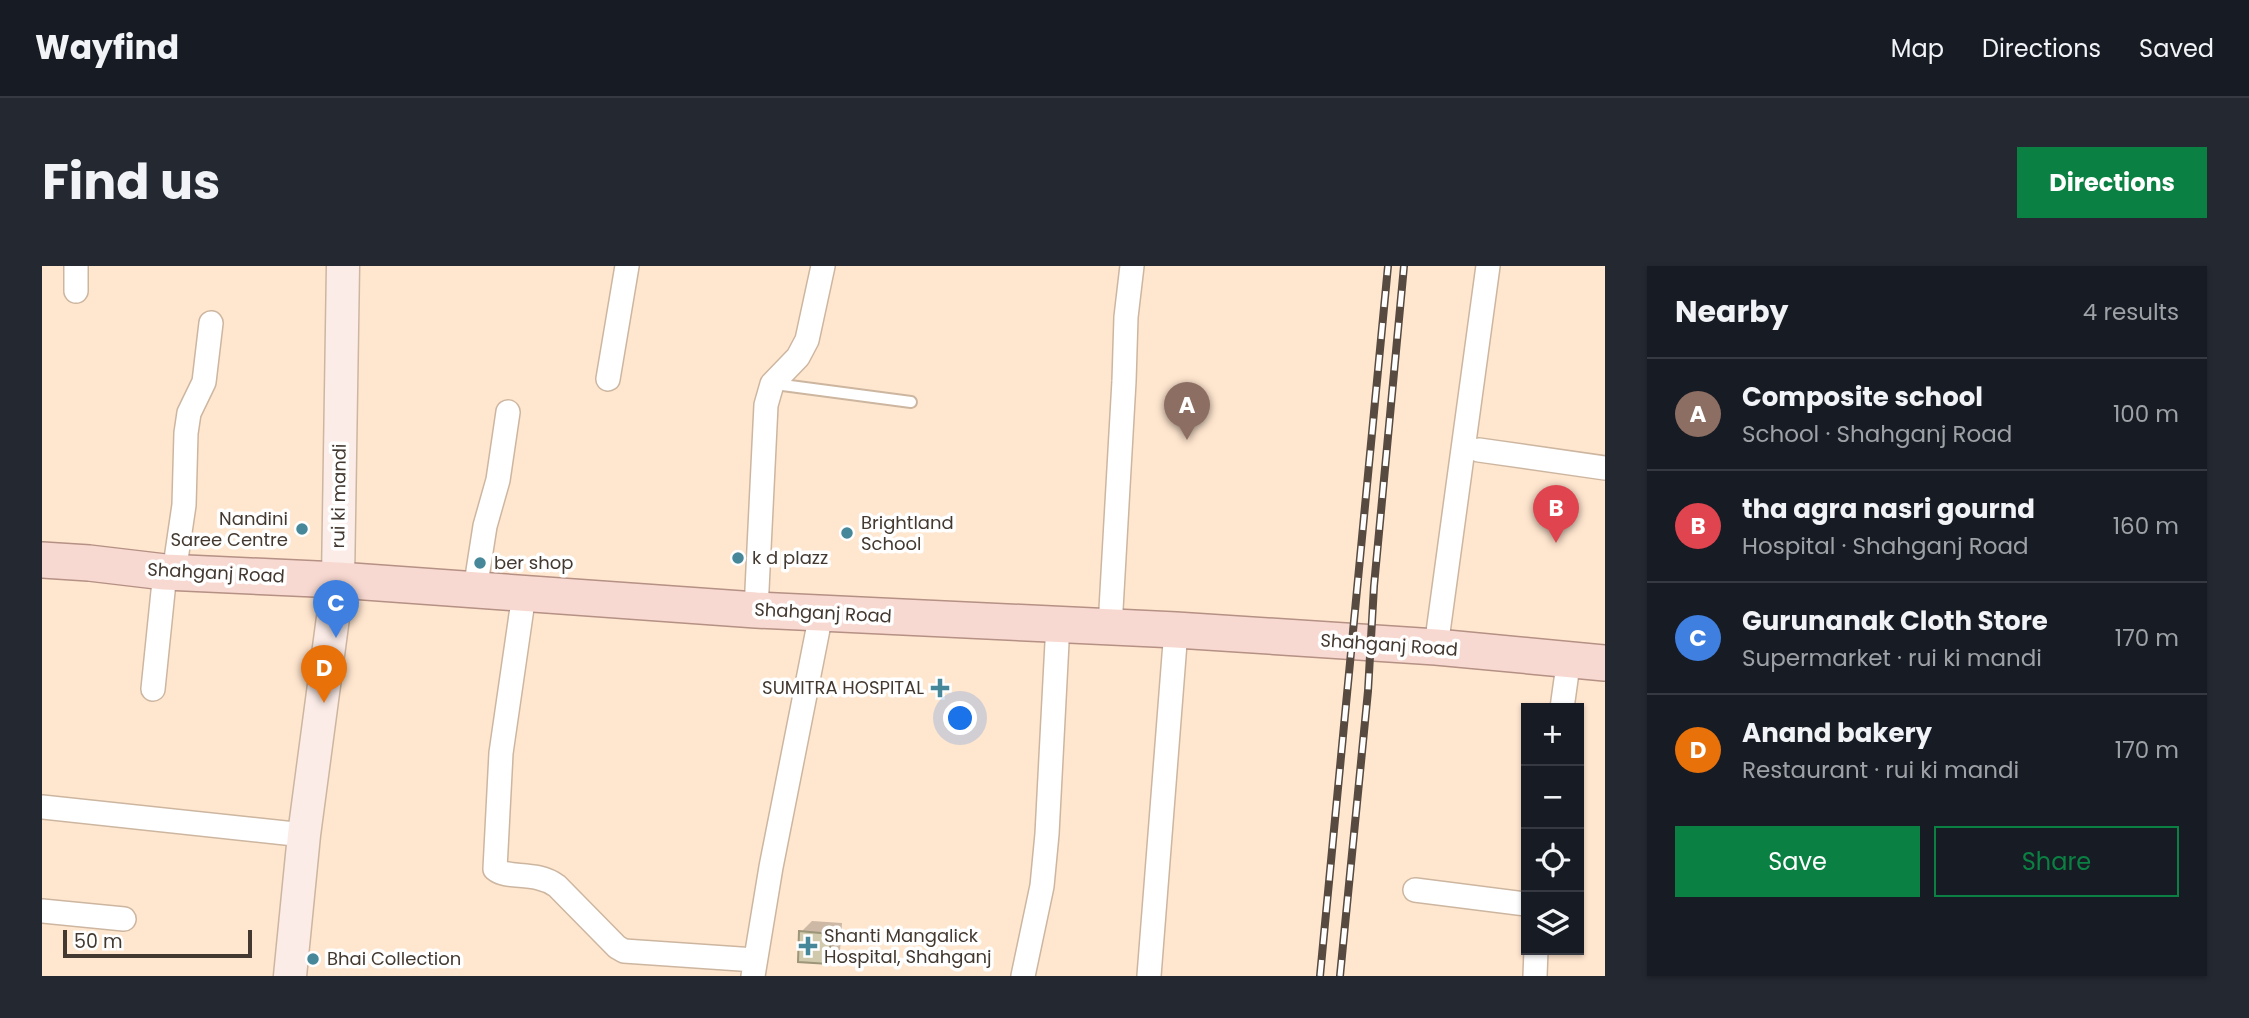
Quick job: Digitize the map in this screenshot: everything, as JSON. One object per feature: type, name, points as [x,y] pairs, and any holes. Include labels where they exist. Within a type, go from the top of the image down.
[{"type":"main road","name":"rui ki mandi","points":[[290,976],[304,835],[338,580],[343,266]]},
{"type":"main road","name":"Shahganj Road","points":[[42,560],[169,572],[338,580],[756,610],[1176,630],[1569,658],[1605,663]]},
{"type":"street","points":[[76,266],[76,291]]},
{"type":"street","points":[[608,379],[627,266]]},
{"type":"street","points":[[756,610],[766,405],[772,384],[798,357],[807,341],[823,266]]},
{"type":"street","points":[[1110,626],[1125,381],[1126,317],[1132,266]]},
{"type":"street","points":[[1436,648],[1488,266]]},
{"type":"street","points":[[153,689],[169,572],[184,505],[187,423],[204,382],[211,323]]},
{"type":"street","points":[[475,590],[485,526],[498,480],[508,412]]},
{"type":"street","points":[[1479,450],[1605,468]]},
{"type":"street","points":[[524,593],[500,753],[496,871],[547,879],[624,951],[754,968],[821,614]]},
{"type":"street","points":[[1023,976],[1042,886],[1058,623]]},
{"type":"street","points":[[1149,976],[1176,630]]},
{"type":"street","points":[[1563,703],[1569,658]]},
{"type":"street","points":[[42,807],[304,835]]},
{"type":"street","points":[[1415,890],[1521,903]]},
{"type":"street","points":[[42,912],[124,919]]},
{"type":"street","points":[[1535,976],[1536,955]]},
{"type":"lane","points":[[772,384],[911,402]]},
{"type":"building","points":[[799,931],[831,934],[829,964],[798,962]]},
{"type":"railway","points":[[1320,976],[1388,266]]},
{"type":"railway","points":[[1340,976],[1368,691],[1374,586],[1404,266]]},
{"type":"place","name":"Composite school","points":[[1187,440]]},
{"type":"place","name":"Nandini Saree Centre","points":[[302,529]]},
{"type":"place","name":"Brightland School","points":[[847,533]]},
{"type":"place","name":"tha agra nasri gournd","points":[[1556,543]]},
{"type":"place","name":"k d plazz","points":[[738,558]]},
{"type":"place","name":"ber shop","points":[[480,563]]},
{"type":"place","name":"Gurunanak Cloth Store","points":[[336,638]]},
{"type":"place","name":"SUMITRA HOSPITAL","points":[[940,688]]},
{"type":"place","name":"Anand bakery","points":[[324,703]]},
{"type":"place","name":"Shanti Mangalick Hospital, Shahganj","points":[[808,946]]},
{"type":"place","name":"Bhai Collection","points":[[313,959]]}]
